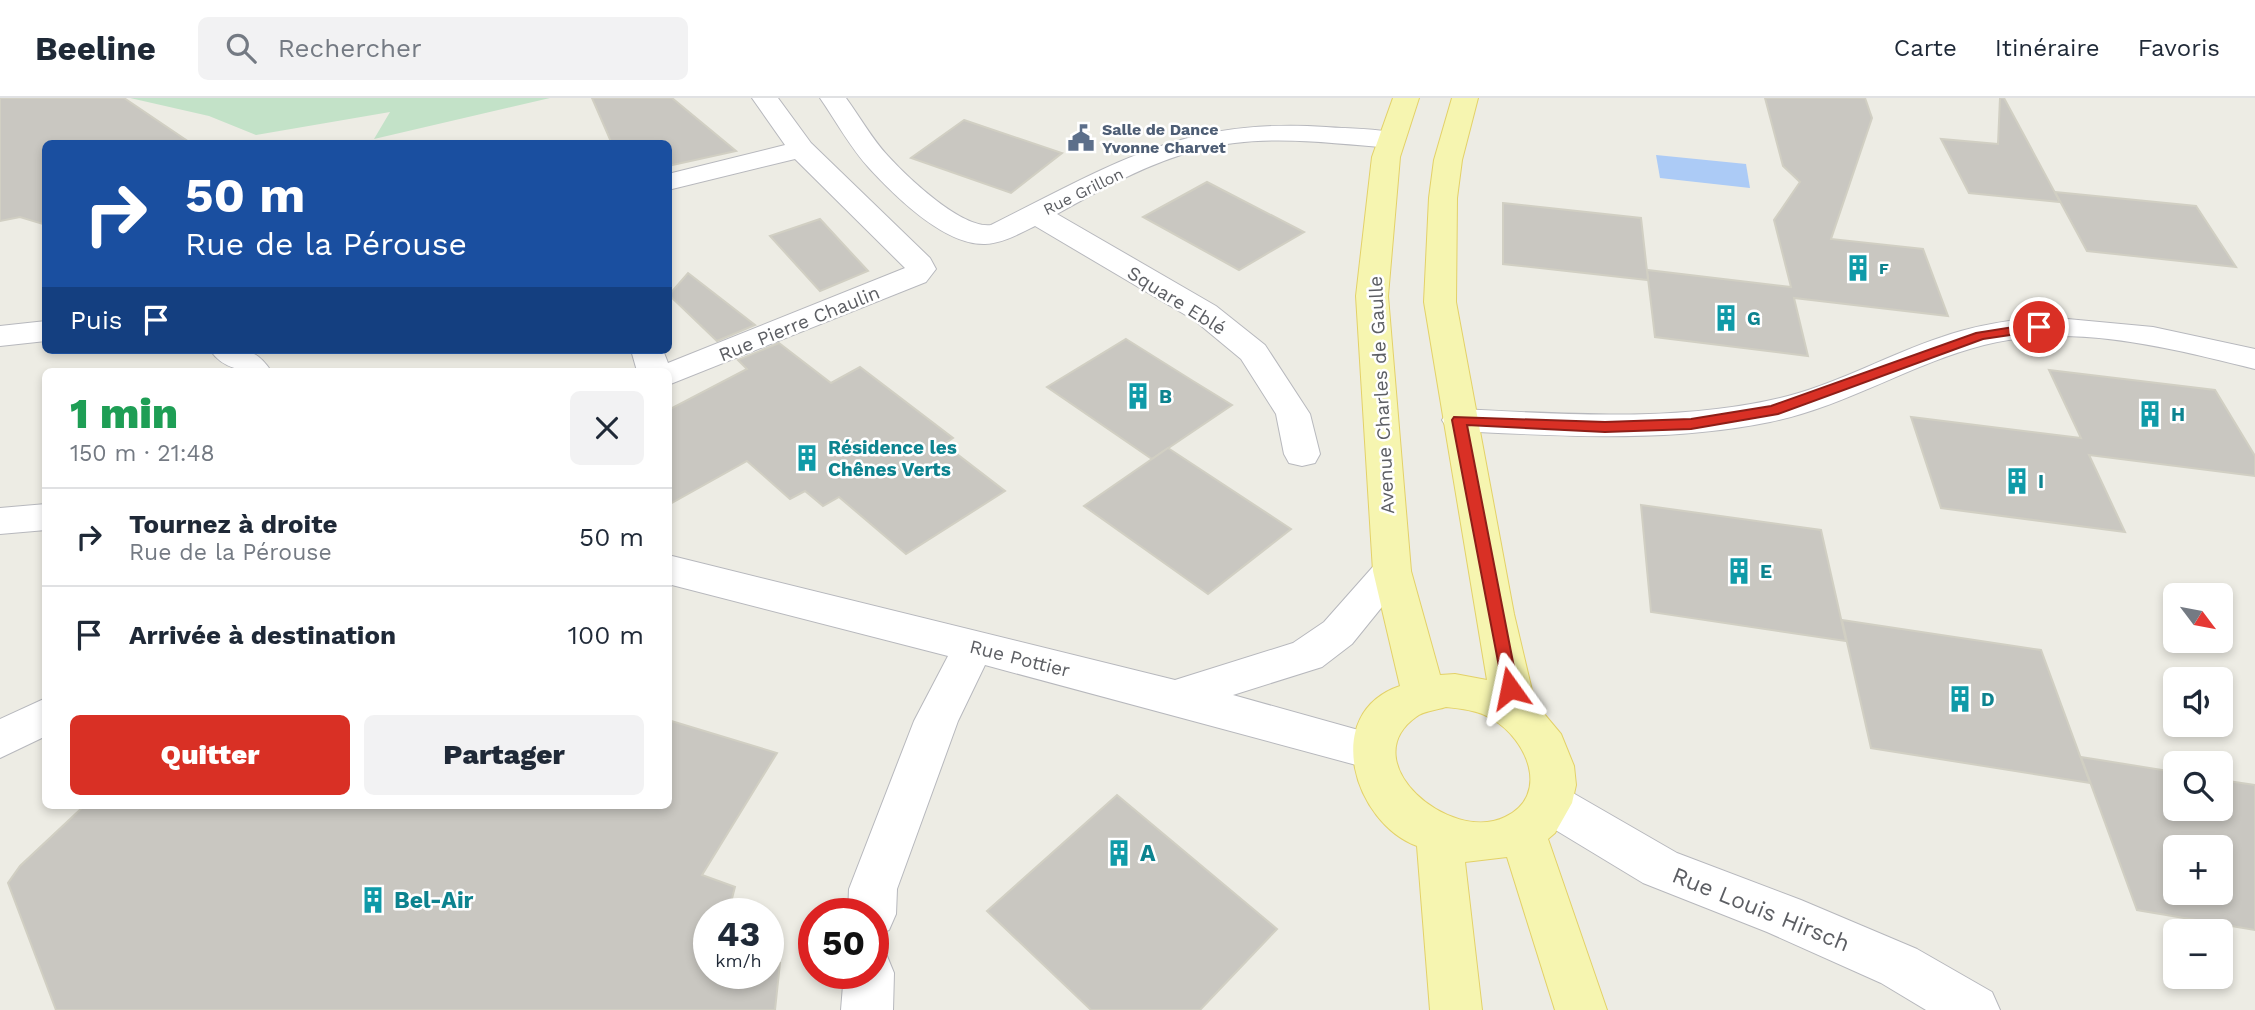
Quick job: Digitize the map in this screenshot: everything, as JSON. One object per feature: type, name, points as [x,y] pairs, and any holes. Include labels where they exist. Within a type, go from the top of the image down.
[{"type":"main road","name":"Avenue Charles de Gaulle","points":[[1406,98],[1391,140],[1380,193],[1373,296],[1392,571],[1423,692]]},
{"type":"main road","points":[[1465,98],[1448,160],[1443,198],[1440,302],[1459,420],[1515,711]]},
{"type":"main road","points":[[1423,692],[1470,692],[1494,699],[1515,711],[1536,731],[1550,755],[1555,779],[1536,818],[1497,841],[1468,842],[1439,835],[1411,820],[1390,799],[1375,776],[1371,751],[1375,731],[1386,714],[1403,700],[1423,692]]},
{"type":"main road","points":[[1536,818],[1581,1010]]},
{"type":"main road","points":[[1439,835],[1456,1010]]},
{"type":"street","points":[[672,180],[801,149],[765,98]]},
{"type":"street","name":"Rue Grillon","points":[[833,98],[878,162],[945,221],[966,232],[983,235],[998,233],[1155,156],[1194,143],[1281,133],[1391,140]]},
{"type":"street","name":"Rue Pierre Chaulin","points":[[672,373],[915,276],[921,269],[919,264],[801,149]]},
{"type":"street","name":"Square Eblé","points":[[1036,214],[1205,313],[1253,352],[1293,414],[1302,454]]},
{"type":"street","points":[[1459,420],[1605,427],[1691,424],[1773,411],[1980,335],[2039,327],[2115,332],[2175,340],[2255,359]]},
{"type":"street","points":[[0,336],[42,331]]},
{"type":"street","points":[[232,354],[251,368]]},
{"type":"street","points":[[0,521],[42,516]]},
{"type":"street","name":"Rue Pottier","points":[[672,570],[1175,697],[1371,751]]},
{"type":"street","points":[[1175,697],[1307,655],[1338,633],[1392,571]]},
{"type":"street","points":[[873,898],[873,889],[932,734],[974,646]]},
{"type":"street","points":[[0,740],[42,717]]},
{"type":"street","name":"Rue Louis Hirsch","points":[[1536,818],[1784,916],[1899,966],[1974,1010]]},
{"type":"street","points":[[867,1010],[868,989]]},
{"type":"green space","points":[[130,98],[550,98],[374,139],[390,112],[256,135],[209,116]]},
{"type":"water","points":[[1656,155],[1746,164],[1750,188],[1660,178]]},
{"type":"building","points":[[0,98],[124,98],[186,140],[42,140],[42,224],[20,217],[0,221]]},
{"type":"building","points":[[592,98],[672,98],[736,151],[672,165],[672,140],[610,140]]},
{"type":"building","points":[[1765,98],[1865,98],[1872,118],[1831,239],[1923,249],[1948,316],[1794,298],[1808,356],[1655,337],[1647,270],[1791,287],[1774,220],[1800,182],[1783,166]]},
{"type":"building","points":[[2000,98],[2004,98],[2060,202],[1969,193],[1941,139],[1998,144]]},
{"type":"building","points":[[964,120],[1062,153],[1011,193],[911,158]]},
{"type":"building","points":[[1207,182],[1304,232],[1239,270],[1143,217]]},
{"type":"building","points":[[2055,192],[2196,206],[2236,267],[2087,251]]},
{"type":"building","points":[[1503,203],[1641,218],[1648,280],[1503,264]]},
{"type":"building","points":[[820,219],[868,271],[820,291],[770,236]]},
{"type":"building","points":[[688,273],[755,325],[717,341],[672,298],[672,292]]},
{"type":"building","name":"B","points":[[1126,339],[1232,405],[1152,459],[1047,387]]},
{"type":"building","name":"Résidence les Chênes Verts","points":[[779,343],[831,383],[860,367],[953,438],[944,444],[1005,491],[906,554],[839,497],[823,506],[805,491],[790,499],[747,461],[672,503],[672,408],[747,369],[738,360]]},
{"type":"building","points":[[2049,370],[2215,390],[2255,456],[2255,476],[2089,455],[2125,532],[1941,508],[1911,417],[2081,438]]},
{"type":"building","points":[[1168,448],[1291,529],[1208,594],[1084,506]]},
{"type":"building","name":"E","points":[[1641,505],[1821,530],[1846,641],[1651,612]]},
{"type":"building","name":"D","points":[[1842,620],[2041,650],[2090,783],[1871,748]]},
{"type":"building","name":"Bel-Air","points":[[672,721],[777,753],[702,875],[735,887],[732,898],[693,898],[693,989],[777,989],[775,1010],[56,1010],[8,883],[20,866],[81,809],[672,809]]},
{"type":"building","points":[[2081,757],[2163,770],[2163,821],[2233,821],[2233,782],[2255,785],[2255,930],[2233,926],[2233,919],[2190,919],[2137,910]]},
{"type":"building","name":"A","points":[[1117,795],[1277,929],[1200,1010],[1091,1010],[987,911]]},
{"type":"place","name":"Salle de Dance Yvonne Charvet","points":[[1081,138]]},
{"type":"place","name":"F","points":[[1858,268]]},
{"type":"place","name":"G","points":[[1726,318]]},
{"type":"place","name":"B","points":[[1138,396]]},
{"type":"place","name":"H","points":[[2150,414]]},
{"type":"place","name":"Résidence les Chênes Verts","points":[[807,458]]},
{"type":"place","name":"I","points":[[2017,481]]},
{"type":"place","name":"E","points":[[1739,571]]},
{"type":"place","name":"D","points":[[1960,699]]},
{"type":"place","name":"A","points":[[1119,853]]},
{"type":"place","name":"Bel-Air","points":[[373,900]]},
{"type":"route","points":[[1510,688],[1459,420],[1605,427],[1691,424],[1773,411],[1980,335],[2039,327]]}]
